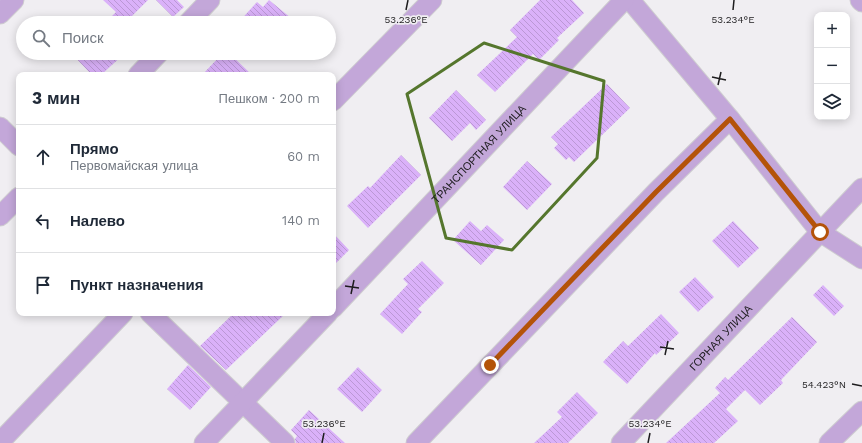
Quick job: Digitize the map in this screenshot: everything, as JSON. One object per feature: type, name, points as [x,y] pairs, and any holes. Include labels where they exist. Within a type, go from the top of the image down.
[{"type":"street","points":[[0,14],[14,0]]},
{"type":"street","points":[[195,16],[210,0]]},
{"type":"street","points":[[336,98],[432,0]]},
{"type":"street","name":"ТРАНСПОРТНАЯ УЛИЦА","points":[[336,305],[624,0]]},
{"type":"street","points":[[630,0],[730,119],[820,232],[862,259]]},
{"type":"street","points":[[141,72],[152,60]]},
{"type":"street","points":[[416,443],[646,203],[730,119]]},
{"type":"street","points":[[0,127],[16,143]]},
{"type":"street","name":"ГОРНАЯ УЛИЦА","points":[[620,443],[862,188]]},
{"type":"street","points":[[0,216],[16,200]]},
{"type":"street","points":[[0,442],[120,316]]},
{"type":"street","points":[[153,316],[285,443]]},
{"type":"street","points":[[204,443],[325,316]]},
{"type":"street","points":[[829,443],[862,410]]},
{"type":"highlighted area","points":[[484,43],[604,81],[597,158],[512,250],[446,238],[407,94]]},
{"type":"building","points":[[103,0],[148,0],[132,16],[112,16],[116,12]]},
{"type":"building","points":[[156,0],[177,0],[184,7],[174,16],[172,16]]},
{"type":"building","points":[[269,0],[288,16],[244,16],[257,2],[263,7]]},
{"type":"building","points":[[540,0],[572,0],[584,13],[557,38],[559,40],[539,60],[533,54],[495,92],[477,75],[517,37],[510,30]]},
{"type":"building","points":[[78,60],[117,60],[104,72],[89,72]]},
{"type":"building","points":[[216,60],[236,60],[249,72],[205,72]]},
{"type":"building","points":[[607,84],[630,108],[574,162],[569,157],[566,160],[554,148],[558,144],[551,137]]},
{"type":"building","points":[[456,90],[486,120],[476,130],[470,123],[452,141],[429,118]]},
{"type":"building","points":[[401,155],[421,175],[368,228],[347,206],[368,186],[370,188]]},
{"type":"building","points":[[527,161],[552,184],[527,210],[503,187]]},
{"type":"building","points":[[470,221],[481,231],[487,225],[504,240],[481,265],[453,240]]},
{"type":"building","points":[[733,221],[759,248],[738,268],[712,241]]},
{"type":"building","points":[[336,236],[349,250],[336,263]]},
{"type":"building","points":[[422,261],[444,283],[418,309],[422,312],[402,334],[380,314],[408,284],[403,279]]},
{"type":"building","points":[[695,277],[714,297],[698,312],[679,292]]},
{"type":"building","points":[[823,285],[844,306],[834,316],[813,295]]},
{"type":"building","points":[[661,314],[679,333],[656,355],[655,353],[627,384],[603,362],[623,341],[628,346]]},
{"type":"building","points":[[231,316],[283,316],[226,370],[200,346]]},
{"type":"building","points":[[792,317],[817,342],[781,380],[783,383],[760,405],[745,390],[726,409],[738,421],[714,443],[666,443],[720,393],[715,388],[725,377],[728,380]]},
{"type":"building","points":[[188,365],[211,387],[190,410],[167,389]]},
{"type":"building","points":[[358,367],[382,390],[362,412],[337,389]]},
{"type":"building","points":[[577,392],[598,413],[568,443],[534,443],[562,417],[557,412]]},
{"type":"building","points":[[309,410],[345,443],[296,443],[295,439],[297,436],[291,430]]},
{"type":"route","points":[[490,365],[656,192],[730,119],[820,232]]}]
